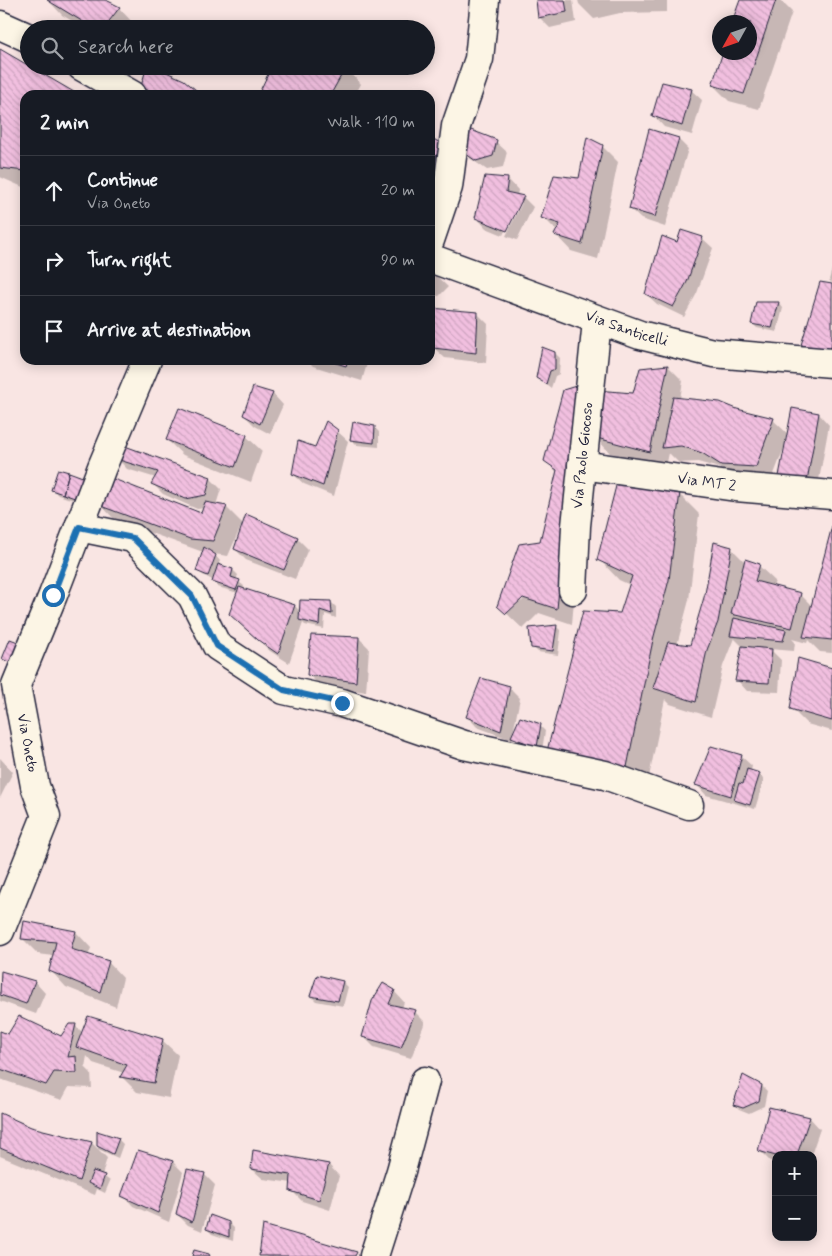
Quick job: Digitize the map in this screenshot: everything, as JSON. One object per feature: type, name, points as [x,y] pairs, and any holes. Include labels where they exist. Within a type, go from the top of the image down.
[{"type":"street","points":[[435,225],[448,187],[456,126],[479,59],[485,0]]},
{"type":"street","points":[[0,25],[20,34]]},
{"type":"street","points":[[97,75],[123,90]]},
{"type":"street","name":"Via Santicelli","points":[[435,260],[597,321],[640,335],[713,353],[832,363]]},
{"type":"street","name":"Via Paolo Giocoso","points":[[573,590],[576,526],[597,321]]},
{"type":"street","name":"Via Oneto","points":[[0,931],[46,816],[35,786],[16,685],[102,467],[145,365]]},
{"type":"street","name":"Via MT 2","points":[[582,465],[736,487],[832,495]]},
{"type":"street","points":[[79,527],[133,538],[192,596],[217,646],[284,690],[342,703],[464,746],[605,775],[689,805]]},
{"type":"street","points":[[374,1256],[401,1171],[425,1082]]},
{"type":"building","points":[[47,0],[106,0],[120,7],[110,20],[80,20]]},
{"type":"building","points":[[536,0],[565,0],[567,12],[538,18]]},
{"type":"building","points":[[740,0],[776,0],[757,56],[757,15],[735,15]]},
{"type":"building","points":[[0,49],[20,61],[20,75],[45,75],[70,90],[20,90],[20,170],[0,168]]},
{"type":"building","points":[[720,60],[756,60],[744,94],[712,85]]},
{"type":"building","points":[[144,75],[173,75],[184,80],[196,90],[148,90],[141,86]]},
{"type":"building","points":[[268,75],[342,75],[333,90],[260,90]]},
{"type":"building","points":[[662,82],[692,89],[682,126],[652,116]]},
{"type":"building","points":[[649,129],[679,138],[655,217],[629,209]]},
{"type":"building","points":[[471,130],[497,140],[493,156],[476,161],[459,149]]},
{"type":"building","points":[[587,137],[603,145],[582,244],[554,235],[560,224],[541,218],[554,175],[579,178]]},
{"type":"building","points":[[435,140],[442,144],[435,159]]},
{"type":"building","points":[[485,176],[508,178],[506,192],[524,196],[507,231],[475,218]]},
{"type":"building","points":[[681,230],[703,237],[687,282],[673,307],[645,294],[662,236],[677,242]]},
{"type":"building","points":[[820,282],[832,284],[832,342],[830,350],[801,345]]},
{"type":"building","points":[[756,302],[779,302],[772,328],[751,324]]},
{"type":"building","points":[[435,308],[478,312],[476,353],[435,348]]},
{"type":"building","points":[[542,347],[555,352],[555,369],[550,371],[546,384],[536,378]]},
{"type":"building","points":[[668,365],[650,452],[593,437],[603,411],[595,410],[596,390],[633,393],[640,368]]},
{"type":"building","points":[[576,386],[578,460],[564,536],[557,609],[523,598],[506,614],[497,606],[519,544],[540,541],[557,470],[544,461],[563,390]]},
{"type":"building","points":[[253,387],[273,393],[260,424],[243,415]]},
{"type":"building","points":[[673,397],[720,402],[737,409],[774,418],[756,467],[721,465],[702,453],[681,446],[662,448]]},
{"type":"building","points":[[179,408],[247,435],[235,467],[166,440]]},
{"type":"building","points":[[792,408],[819,413],[807,481],[779,476]]},
{"type":"building","points":[[326,421],[338,430],[323,486],[292,474],[298,441],[315,447]]},
{"type":"building","points":[[353,422],[375,426],[374,443],[350,440]]},
{"type":"building","points":[[122,445],[211,477],[206,495],[186,499],[151,484],[158,472],[116,459]]},
{"type":"building","points":[[58,469],[69,472],[63,494],[51,490]]},
{"type":"building","points":[[69,472],[88,479],[81,500],[63,494]]},
{"type":"building","points":[[111,478],[201,513],[205,502],[227,506],[213,541],[190,539],[98,505]]},
{"type":"building","points":[[617,482],[680,492],[669,580],[653,640],[627,767],[547,751],[583,611],[620,613],[632,576],[597,560]]},
{"type":"building","points":[[246,514],[298,537],[284,570],[234,549]]},
{"type":"building","points":[[832,526],[832,640],[803,637]]},
{"type":"building","points":[[714,542],[732,547],[718,622],[707,650],[696,702],[653,688],[668,642],[690,645],[705,594]]},
{"type":"building","points":[[204,547],[216,555],[208,576],[196,571]]},
{"type":"building","points":[[745,559],[760,564],[755,581],[801,593],[792,628],[731,614]]},
{"type":"building","points":[[218,564],[233,569],[231,577],[240,580],[236,590],[212,582]]},
{"type":"building","points":[[239,587],[295,605],[278,654],[258,640],[229,614]]},
{"type":"building","points":[[300,600],[331,601],[332,614],[320,610],[319,625],[299,620]]},
{"type":"building","points":[[734,618],[786,630],[783,641],[730,636]]},
{"type":"building","points":[[557,625],[553,651],[531,648],[529,628]]},
{"type":"building","points":[[311,635],[359,637],[356,682],[307,675]]},
{"type":"building","points":[[10,639],[26,645],[18,666],[2,659]]},
{"type":"building","points":[[742,646],[772,649],[769,683],[735,681]]},
{"type":"building","points":[[798,658],[832,668],[832,721],[790,709]]},
{"type":"building","points":[[481,678],[510,686],[501,731],[466,717]]},
{"type":"building","points":[[520,717],[541,724],[537,747],[511,737]]},
{"type":"building","points":[[711,746],[742,755],[731,796],[695,785]]},
{"type":"building","points":[[747,769],[760,773],[750,805],[734,800],[739,783],[743,784]]},
{"type":"building","points":[[24,921],[76,931],[71,949],[109,961],[100,992],[49,971],[56,942],[21,939]]},
{"type":"building","points":[[1,971],[35,981],[26,1004],[0,995]]},
{"type":"building","points":[[317,975],[343,981],[338,1001],[310,996]]},
{"type":"building","points":[[383,983],[395,990],[389,1004],[416,1010],[401,1048],[362,1037],[372,1001]]},
{"type":"building","points":[[19,1016],[61,1036],[69,1024],[76,1024],[68,1057],[76,1056],[77,1073],[54,1072],[46,1085],[0,1069],[0,1031],[8,1034]]},
{"type":"building","points":[[88,1016],[163,1039],[154,1083],[120,1077],[127,1065],[76,1047]]},
{"type":"building","points":[[743,1075],[762,1085],[759,1101],[743,1108],[733,1105]]},
{"type":"building","points":[[769,1107],[810,1117],[798,1151],[772,1151],[772,1155],[758,1151]]},
{"type":"building","points":[[0,1113],[31,1127],[92,1142],[79,1181],[0,1148]]},
{"type":"building","points":[[97,1131],[119,1138],[113,1154],[97,1146]]},
{"type":"building","points":[[138,1150],[173,1161],[158,1213],[121,1196]]},
{"type":"building","points":[[253,1150],[329,1164],[319,1200],[290,1191],[291,1175],[251,1169]]},
{"type":"building","points":[[187,1169],[205,1173],[192,1222],[176,1214]]},
{"type":"building","points":[[93,1171],[105,1175],[100,1189],[88,1183]]},
{"type":"building","points":[[210,1215],[229,1222],[229,1237],[206,1229]]},
{"type":"building","points":[[263,1225],[357,1252],[355,1256],[259,1256]]},
{"type":"building","points":[[194,1250],[209,1254],[210,1256],[192,1256]]},
{"type":"route","points":[[53,595],[79,527],[133,538],[192,596],[217,646],[284,690],[342,703]]}]
